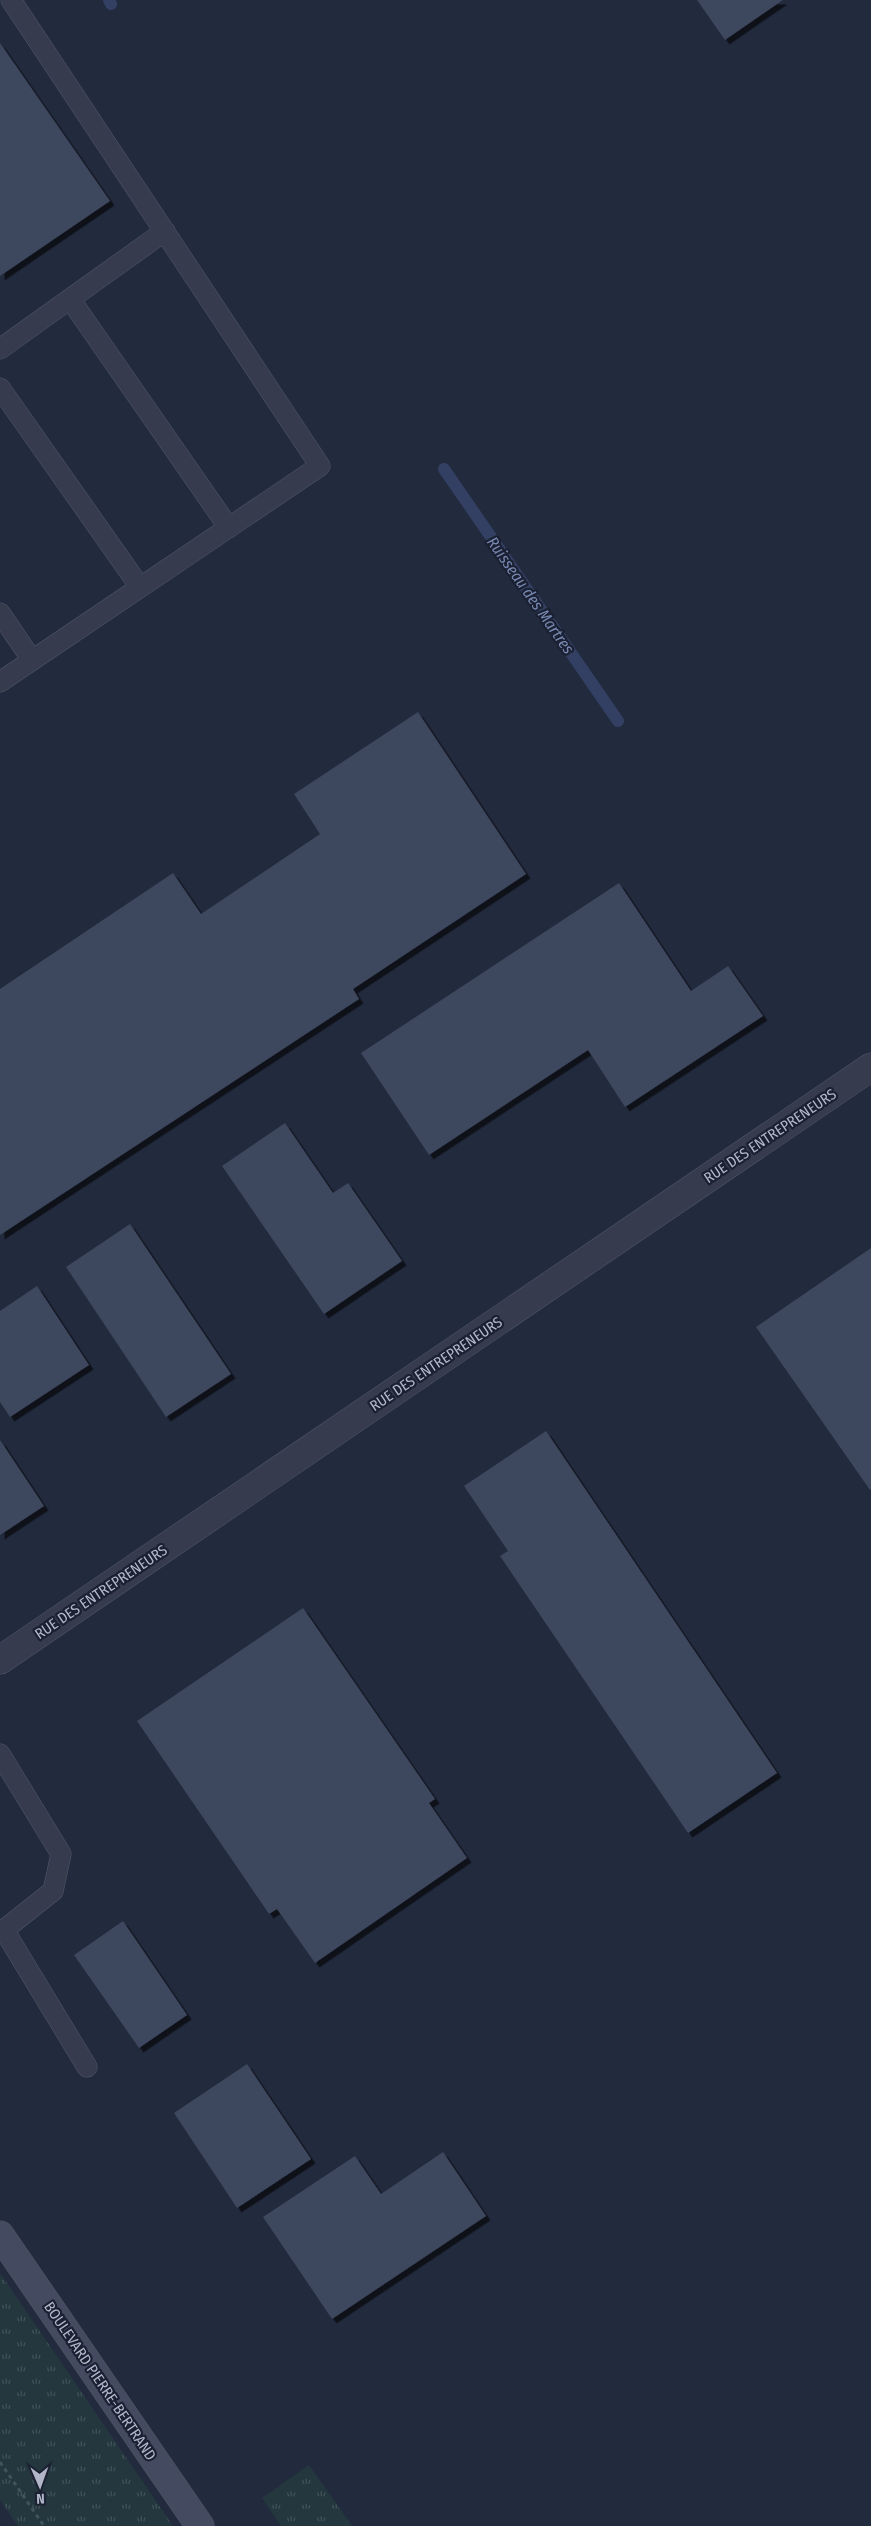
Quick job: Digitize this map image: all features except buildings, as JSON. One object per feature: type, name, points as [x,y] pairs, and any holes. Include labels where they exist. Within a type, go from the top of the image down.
[{"type":"main road","name":"BOULEVARD PIERRE-BERTRAND","points":[[0,2235],[200,2526]]},
{"type":"street","name":"RUE DES ENTREPRENEURS","points":[[0,1660],[871,1067]]},
{"type":"lane","points":[[0,682],[320,466],[11,0]]},
{"type":"lane","points":[[0,349],[165,232]]},
{"type":"lane","points":[[70,299],[228,528]]},
{"type":"lane","points":[[0,388],[140,587]]},
{"type":"lane","points":[[0,613],[32,660]]},
{"type":"lane","points":[[0,1754],[61,1854],[53,1891],[2,1931],[86,2067]]},
{"type":"path","points":[[0,2462],[44,2526]]},
{"type":"green space","points":[[0,2273],[173,2526],[18,2526],[0,2500]]},
{"type":"green space","points":[[309,2465],[352,2526],[281,2526],[262,2498]]},
{"type":"waterway","name":"Ruisseau des Martres","points":[[109,0],[111,4]]},
{"type":"waterway","name":"Ruisseau des Martres","points":[[444,469],[618,721]]}]
